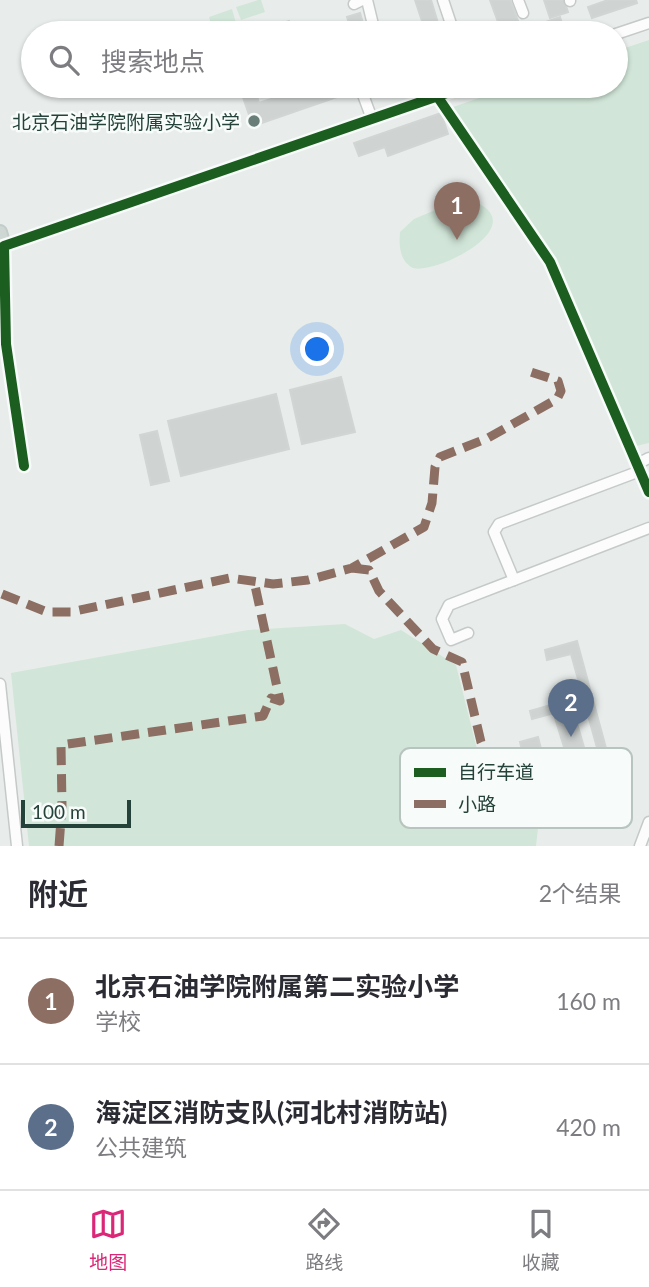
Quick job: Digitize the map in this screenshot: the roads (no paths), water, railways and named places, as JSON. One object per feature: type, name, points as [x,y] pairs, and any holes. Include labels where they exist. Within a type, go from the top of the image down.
[{"type":"main road","points":[[0,232],[4,246]]},
{"type":"street","points":[[443,0],[450,21]]},
{"type":"street","points":[[518,0],[523,13]]},
{"type":"street","points":[[361,1],[370,21]]},
{"type":"street","points":[[628,30],[649,23]]},
{"type":"street","points":[[364,98],[372,119]]},
{"type":"street","points":[[24,466],[6,344],[4,246],[431,98]]},
{"type":"street","points":[[438,98],[550,262],[649,492]]},
{"type":"street","points":[[514,580],[494,531],[499,524],[638,467],[649,458]]},
{"type":"street","points":[[468,634],[451,640],[442,619],[449,605],[649,528]]},
{"type":"street","points":[[0,684],[17,846]]},
{"type":"street","points":[[640,846],[649,822]]},
{"type":"place","name":"北京石油学院附属实验小学","points":[[254,121]]},
{"type":"place","name":"北京石油学院附属第二实验小学","points":[[457,240]]},
{"type":"place","name":"海淀区消防支队(河北村消防站)","points":[[571,737]]}]
